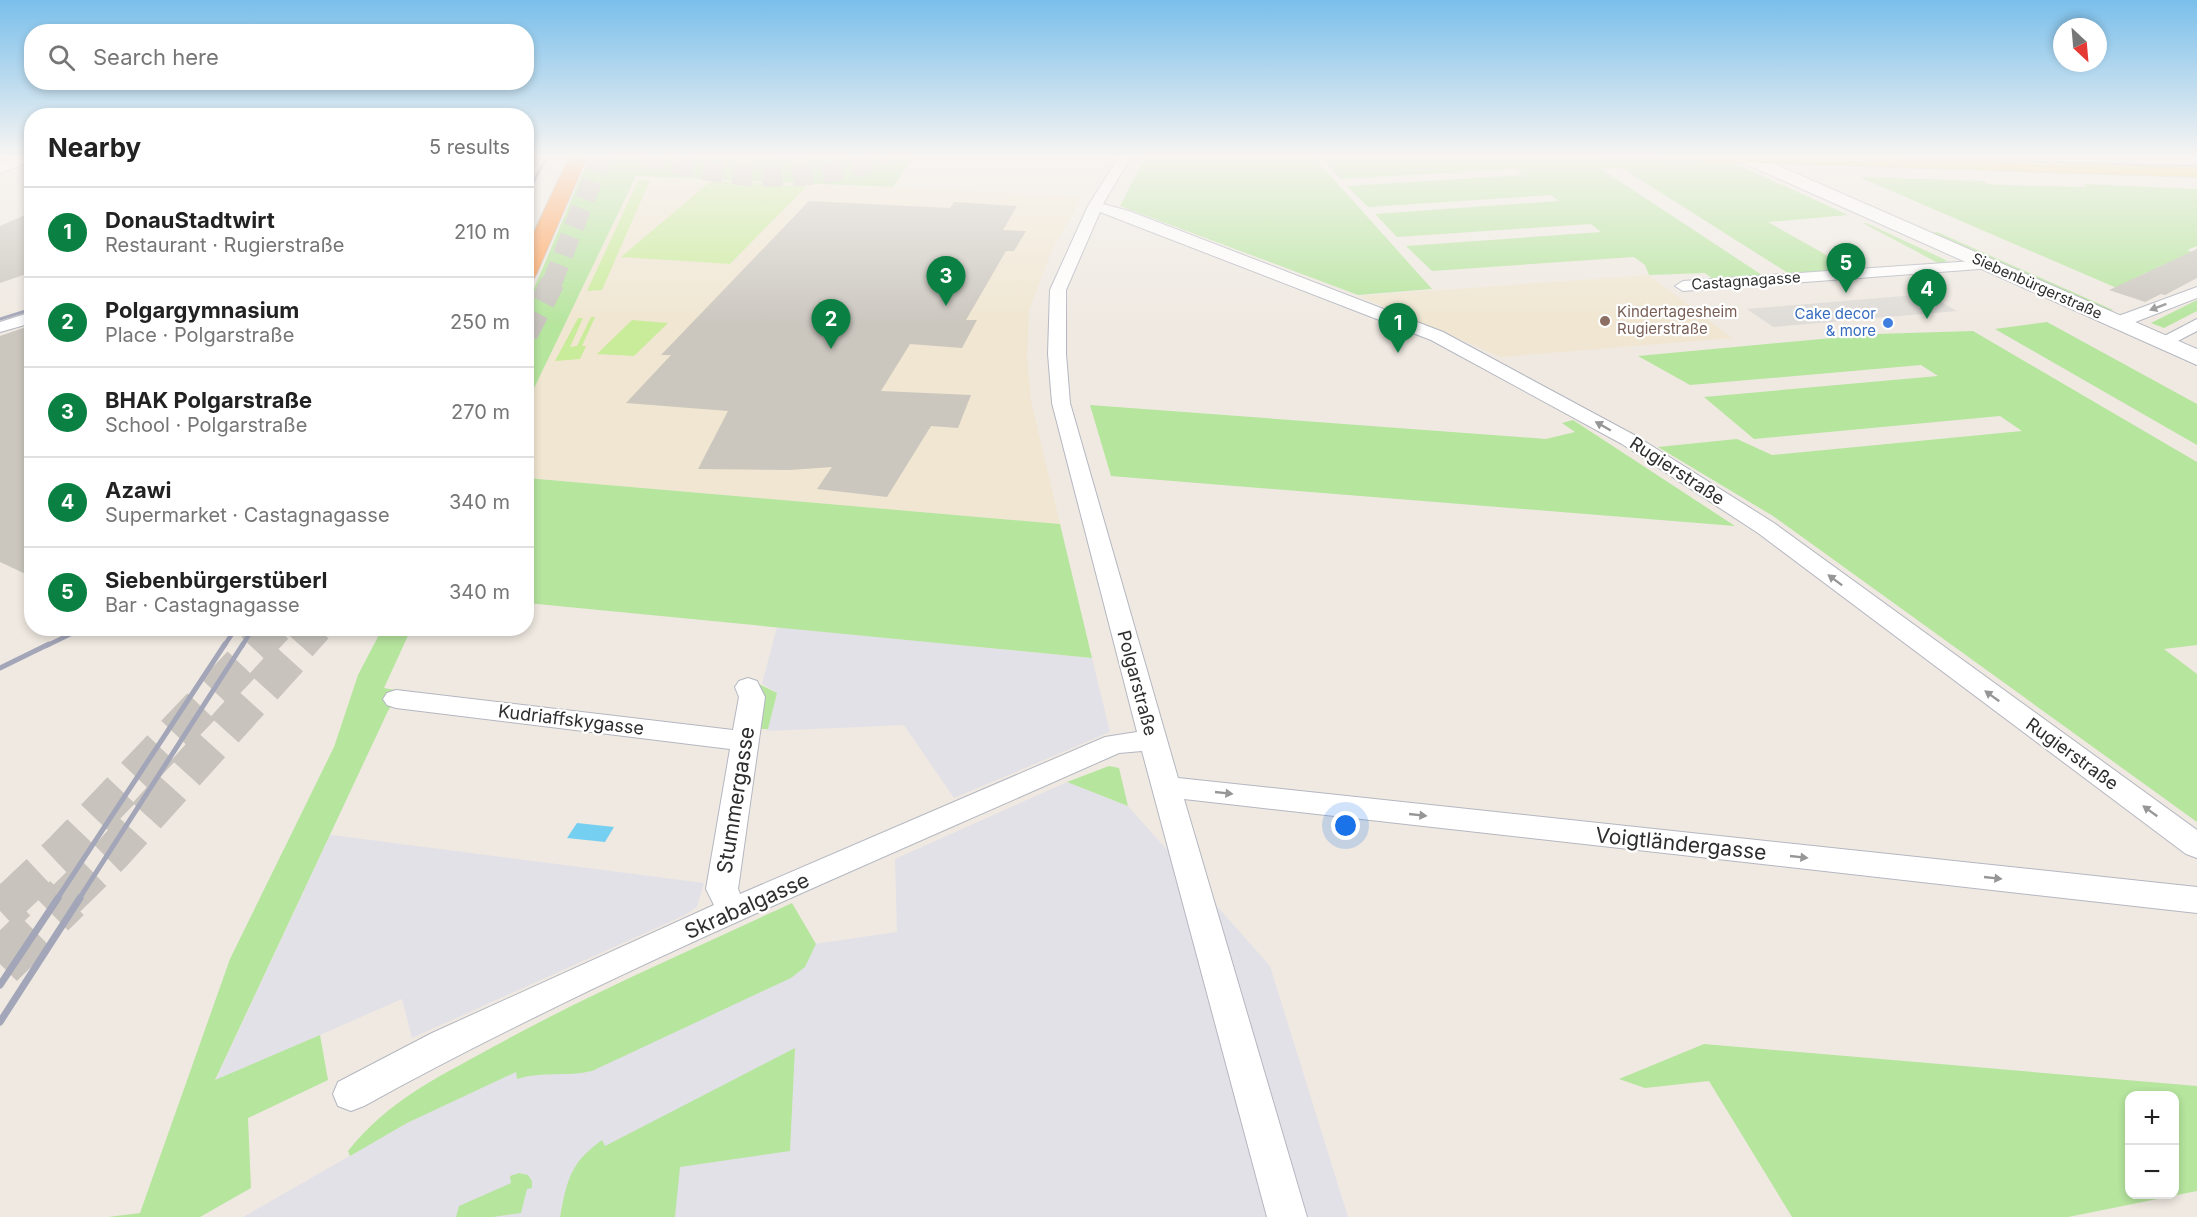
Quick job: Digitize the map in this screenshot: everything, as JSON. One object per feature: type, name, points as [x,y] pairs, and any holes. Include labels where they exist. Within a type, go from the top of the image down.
[{"type":"highway","points":[[534,255],[553,212]]},
{"type":"street","name":"Polgarstraße","points":[[1092,212],[1058,290],[1057,354],[1061,403],[1287,1217]]},
{"type":"street","name":"Rugierstraße","points":[[1116,212],[1437,336],[1531,384],[1629,440],[1766,528],[2197,846]]},
{"type":"street","name":"Siebenbürgerstraße","points":[[1868,212],[2197,358]]},
{"type":"street","name":"Castagnagasse","points":[[1683,286],[1988,265]]},
{"type":"street","points":[[2119,322],[2197,292]]},
{"type":"street","points":[[0,327],[24,320]]},
{"type":"street","points":[[2162,342],[2197,324]]},
{"type":"street","name":"Stummergasse","points":[[733,911],[722,889],[752,697],[748,687]]},
{"type":"street","name":"Kudriaffskygasse","points":[[396,699],[746,741]]},
{"type":"street","name":"Skrabalgasse","points":[[351,1094],[444,1044],[733,911],[1115,744],[1153,740]]},
{"type":"street","name":"Voigtländergasse","points":[[1166,787],[2197,900]]},
{"type":"shaded area","points":[[619,212],[1074,212],[1052,250],[1029,310],[1027,358],[1031,401],[1060,524],[534,479],[534,388]]},
{"type":"shaded area","points":[[1649,275],[1732,338],[1501,357],[1359,296]]},
{"type":"shaded area","points":[[1927,294],[1957,311],[1773,327],[1747,309]]},
{"type":"shaded area","points":[[777,627],[1092,658],[1110,732],[954,798],[904,725],[767,731],[777,693],[762,684]]},
{"type":"shaded area","points":[[1067,782],[1128,806],[1270,966],[1348,1217],[243,1217],[407,1123],[808,933],[814,944],[897,932],[895,859]]},
{"type":"shaded area","points":[[330,835],[704,883],[697,907],[685,915],[412,1038],[402,999],[215,1081]]},
{"type":"green space","points":[[566,212],[619,212],[534,388],[534,288]]},
{"type":"green space","points":[[624,212],[636,212],[602,290],[587,291]]},
{"type":"green space","points":[[675,212],[782,212],[730,264],[621,257]]},
{"type":"green space","points":[[1135,212],[1363,212],[1432,289],[1358,295]]},
{"type":"green space","points":[[1406,212],[1666,212],[1765,277],[1716,281],[1705,273],[1649,275],[1645,265],[1634,257],[1432,271],[1406,246],[1601,232],[1591,224],[1397,237],[1375,214]]},
{"type":"green space","points":[[1691,212],[1841,212],[1848,215],[1768,222],[1851,269],[1791,275]]},
{"type":"green space","points":[[1940,212],[2197,212],[2197,246],[2187,250],[2194,253],[2158,267],[2151,274],[2147,272],[2119,289]]},
{"type":"green space","points":[[1863,223],[1866,223],[1948,261],[1938,263]]},
{"type":"green space","points":[[1937,232],[2113,310],[2108,311],[1932,233]]},
{"type":"green space","points":[[2197,300],[2197,311],[2164,328],[2151,323]]},
{"type":"green space","points":[[591,317],[595,317],[582,346],[586,346],[580,359],[555,361],[578,318],[583,318],[570,347],[577,346]]},
{"type":"green space","points":[[632,320],[668,323],[634,356],[597,354]]},
{"type":"green space","points":[[2047,322],[2197,404],[2197,445],[1995,329]]},
{"type":"green space","points":[[1973,331],[2197,462],[2197,645],[2164,649],[2197,674],[2197,822],[1773,516],[1658,447],[1737,439],[1772,455],[2022,431],[2000,416],[1754,439],[1704,397],[1938,376],[1921,365],[1690,385],[1638,356],[1876,334]]},
{"type":"green space","points":[[1090,405],[1546,439],[1575,432],[1562,423],[1573,420],[1735,526],[1111,476]]},
{"type":"green space","points":[[534,479],[1060,524],[1092,658],[534,604]]},
{"type":"green space","points":[[378,636],[408,636],[384,688],[402,691],[388,711],[215,1080],[320,1035],[328,1080],[248,1118],[251,1188],[200,1217],[108,1217],[140,1213],[230,959],[334,747],[358,675]]},
{"type":"green space","points":[[759,684],[777,693],[768,729],[756,729],[761,698]]},
{"type":"green space","points":[[1109,766],[1119,768],[1128,806],[1067,782]]},
{"type":"green space","points":[[792,903],[816,944],[805,967],[791,978],[592,1071],[536,1075],[517,1079],[516,1072],[407,1123],[350,1156],[348,1151],[380,1118],[396,1104],[432,1081],[565,1009]]},
{"type":"green space","points":[[1704,1044],[2197,1086],[2197,1191],[2179,1195],[2179,1091],[2125,1091],[2125,1199],[2157,1199],[2068,1217],[1792,1217],[1709,1081],[1645,1088],[1619,1079]]},
{"type":"green space","points":[[795,1048],[790,1151],[680,1167],[675,1217],[560,1217],[568,1182],[576,1165],[591,1148],[602,1140],[605,1146]]},
{"type":"green space","points":[[519,1173],[528,1175],[532,1181],[532,1188],[527,1189],[521,1213],[493,1217],[456,1217],[459,1206],[511,1183],[510,1176]]},
{"type":"water","points":[[577,823],[614,827],[605,842],[567,838]]},
{"type":"building","points":[[799,212],[1014,212],[1003,230],[1026,231],[1014,251],[1006,251],[966,320],[977,320],[962,348],[910,344],[881,391],[971,395],[958,428],[931,426],[887,497],[817,489],[832,467],[790,470],[698,469],[728,411],[626,403],[671,355],[661,355]]},
{"type":"building","points":[[24,216],[24,275],[0,283],[0,226]]},
{"type":"building","points":[[2197,249],[2197,278],[2165,295],[2161,294],[2145,302],[2109,290]]},
{"type":"building","points":[[24,328],[24,573],[0,562],[0,336]]},
{"type":"tunnel","points":[[552,283],[580,212]]},
{"type":"tunnel","points":[[534,319],[553,282]]},
{"type":"tunnel","points":[[260,646],[269,636]]},
{"type":"tunnel","points":[[301,646],[310,636]]},
{"type":"tunnel","points":[[12,899],[64,850],[261,644]]},
{"type":"tunnel","points":[[66,899],[112,854],[302,644]]},
{"type":"tunnel","points":[[0,911],[14,898]]},
{"type":"tunnel","points":[[0,964],[67,898]]},
{"type":"railway","points":[[0,319],[24,312]]},
{"type":"railway","points":[[46,646],[67,636]]},
{"type":"railway","points":[[224,646],[231,636]]},
{"type":"railway","points":[[242,646],[248,636]]},
{"type":"railway","points":[[0,668],[49,644]]},
{"type":"railway","points":[[57,899],[225,644]]},
{"type":"railway","points":[[79,899],[243,644]]},
{"type":"railway","points":[[0,985],[58,898]]},
{"type":"railway","points":[[0,1022],[80,898]]},
{"type":"place","name":"Siebenbürgerstüberl","points":[[1846,293]]},
{"type":"place","name":"BHAK Polgarstraße","points":[[946,306]]},
{"type":"place","name":"Azawi","points":[[1927,319]]},
{"type":"place","name":"Kindertagesheim Rugierstraße","points":[[1605,321]]},
{"type":"place","name":"Cake decor & more","points":[[1888,323]]},
{"type":"place","name":"Polgargymnasium","points":[[831,349]]},
{"type":"place","name":"DonauStadtwirt","points":[[1398,353]]}]
